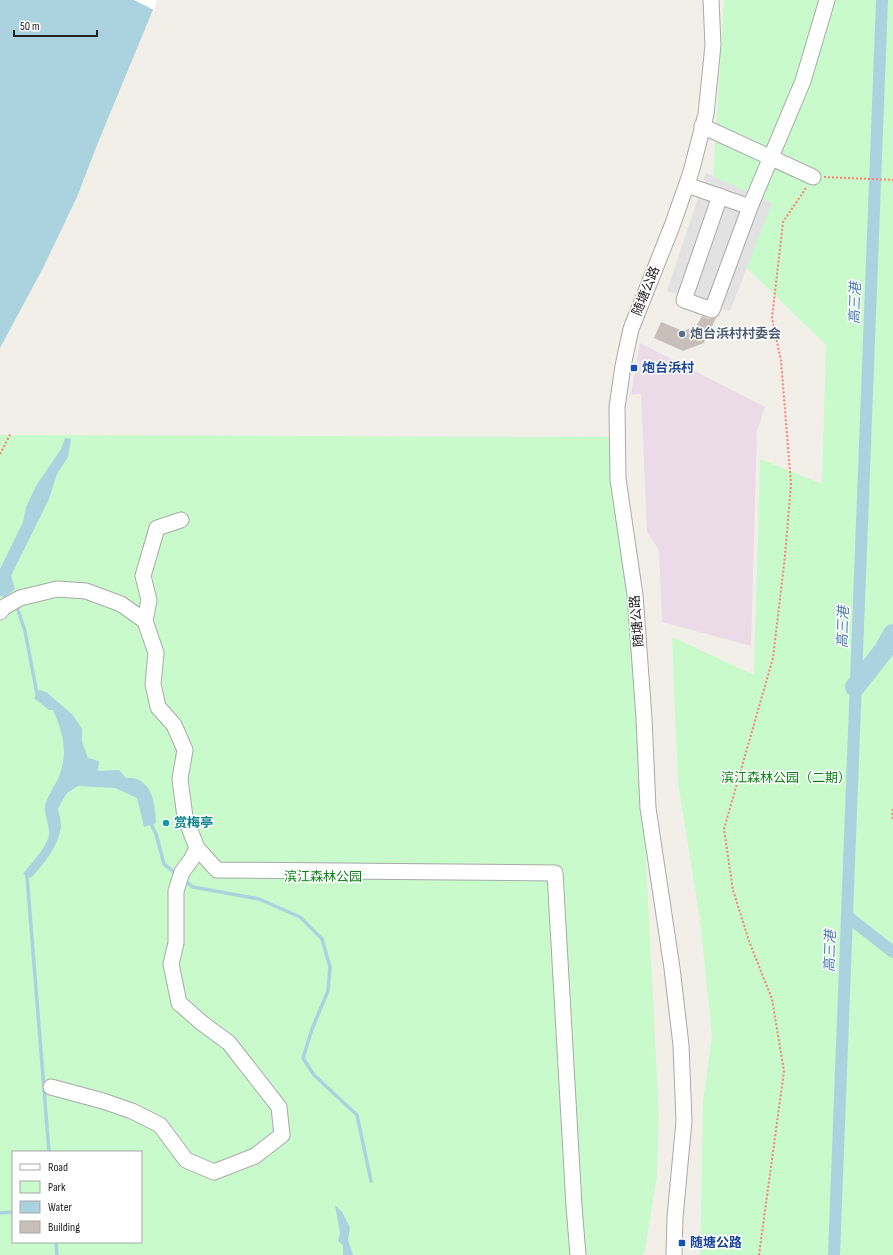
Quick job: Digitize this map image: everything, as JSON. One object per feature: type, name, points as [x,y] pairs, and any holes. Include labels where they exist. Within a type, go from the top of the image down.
[{"type":"street","name":"随塘公路","points":[[674,1255],[675,1217],[684,1120],[681,1045],[672,968],[648,808],[644,718],[635,595],[618,479],[617,407],[623,366],[631,329],[687,185],[706,114],[713,45],[711,0]]},
{"type":"street","points":[[720,196],[684,300],[712,310],[750,207],[803,81],[827,0]]},
{"type":"street","points":[[702,126],[813,177]]},
{"type":"street","points":[[687,185],[750,207]]},
{"type":"street","points":[[181,520],[157,528],[143,576],[149,600],[145,621],[156,653],[152,684],[158,707],[174,725],[185,750],[180,779],[186,817],[197,848],[217,870],[555,873],[578,1255]]},
{"type":"street","points":[[2,610],[20,598],[57,589],[86,591],[121,604],[145,621]]},
{"type":"street","points":[[51,1087],[103,1101],[132,1111],[160,1125],[186,1160],[214,1172],[255,1156],[282,1135],[278,1106],[228,1043],[179,1003],[171,964],[176,943],[176,890],[182,872],[192,860],[197,848]]},
{"type":"path","points":[[759,1255],[784,1071],[772,999],[749,942],[733,890],[724,829],[773,658],[785,556],[791,484],[781,361],[772,318],[783,222],[813,177],[893,180]]},
{"type":"path","points":[[0,454],[11,433]]},
{"type":"path","points":[[893,809],[893,820]]},
{"type":"shaded area","points":[[706,173],[772,203],[730,311],[667,291]]},
{"type":"shaded area","points":[[640,343],[765,407],[757,431],[751,646],[662,622],[659,550],[647,532],[641,394],[631,395]]},
{"type":"green space","name":"滨江森林公园（二期）","points":[[724,0],[893,0],[893,1255],[700,1255],[703,1103],[712,1035],[700,919],[678,783],[672,637],[754,675],[760,459],[822,484],[826,345],[695,217],[713,179]]},
{"type":"green space","name":"滨江森林公园","points":[[0,435],[612,437],[630,548],[659,1117],[657,1175],[644,1255],[0,1255]]},
{"type":"water","points":[[0,0],[157,0],[77,197],[43,268],[0,348]]},
{"type":"water","points":[[65,438],[71,439],[68,457],[57,474],[49,499],[11,576],[15,589],[5,597],[0,596],[0,569],[23,522],[26,507],[36,486],[61,449]]},
{"type":"water","points":[[39,690],[46,692],[73,715],[82,729],[82,742],[88,758],[99,761],[98,771],[119,770],[126,778],[138,779],[144,783],[153,798],[156,823],[144,827],[137,798],[115,788],[78,786],[67,793],[58,808],[61,827],[57,841],[45,861],[31,878],[23,874],[39,855],[48,838],[49,830],[45,806],[61,771],[64,754],[64,745],[60,728],[53,710],[49,710],[34,698]]},
{"type":"water","points":[[335,1205],[342,1212],[350,1227],[348,1240],[353,1255],[343,1255],[343,1245],[338,1241],[340,1233]]},
{"type":"pier","points":[[134,0],[157,0],[154,10]]},
{"type":"building","name":"炮台浜村村委会","points":[[702,316],[709,319],[716,318],[704,343],[683,351],[654,338],[661,322],[683,331],[696,326]]},
{"type":"waterway","name":"高三港","points":[[834,1255],[882,0]]},
{"type":"waterway","points":[[16,604],[25,631],[37,694]]},
{"type":"waterway","points":[[855,687],[884,650],[893,634]]},
{"type":"waterway","points":[[151,824],[156,834],[164,864],[176,874]]},
{"type":"waterway","points":[[27,876],[49,1151]]},
{"type":"waterway","points":[[183,879],[193,887],[259,899],[300,917],[322,939],[330,967],[328,991],[312,1029],[303,1058],[314,1075],[357,1115],[371,1181]]},
{"type":"waterway","points":[[847,916],[893,952]]},
{"type":"waterway","points":[[0,1213],[12,1212]]},
{"type":"waterway","points":[[56,1243],[57,1255]]},
{"type":"place","name":"炮台浜村村委会","points":[[682,334]]},
{"type":"place","name":"炮台浜村","points":[[634,368]]},
{"type":"place","name":"赏梅亭","points":[[166,823]]},
{"type":"place","name":"随塘公路","points":[[682,1243]]}]
